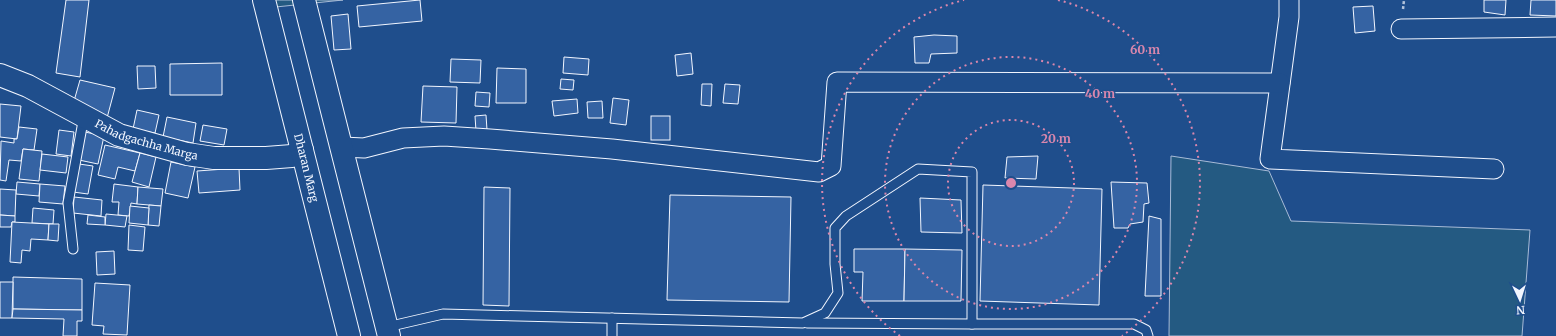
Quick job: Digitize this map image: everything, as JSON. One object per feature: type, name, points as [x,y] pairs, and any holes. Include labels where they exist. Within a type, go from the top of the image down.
[{"type":"main road","name":"Dharan Marg","points":[[264,0],[349,336]]},
{"type":"main road","points":[[304,0],[388,332]]},
{"type":"main road","name":"Pahadgachha Marga","points":[[0,75],[28,86],[119,135],[187,154],[214,158],[266,158],[292,156],[302,150]]},
{"type":"street","points":[[1289,0],[1289,16],[1270,159],[1494,169]]},
{"type":"street","points":[[1401,29],[1556,28]]},
{"type":"street","points":[[342,147],[364,148],[410,138],[444,136],[612,149],[819,172],[831,166],[837,82],[1280,83]]},
{"type":"lane","points":[[73,249],[68,203],[84,116]]},
{"type":"lane","points":[[803,322],[825,313],[838,293],[835,264],[835,228],[846,216],[918,168],[972,172],[972,324]]},
{"type":"lane","points":[[388,332],[443,314],[803,322],[1134,324],[1146,330],[1148,336]]},
{"type":"lane","points":[[612,318],[612,336]]},
{"type":"shaded area","points":[[266,0],[343,0],[266,8]]},
{"type":"shaded area","points":[[1171,156],[1269,171],[1291,221],[1530,230],[1522,336],[1169,336]]},
{"type":"building","points":[[66,0],[89,0],[80,77],[56,73]]},
{"type":"building","points":[[420,0],[422,21],[359,27],[357,6]]},
{"type":"building","points":[[1484,0],[1506,0],[1505,15],[1484,12]]},
{"type":"building","points":[[1531,0],[1556,0],[1556,16],[1530,15]]},
{"type":"building","points":[[1373,6],[1375,31],[1355,33],[1353,7]]},
{"type":"building","points":[[348,14],[351,49],[334,50],[331,16]]},
{"type":"building","points":[[934,35],[957,36],[957,53],[931,54],[929,63],[915,63],[914,37]]},
{"type":"building","points":[[691,53],[693,74],[677,76],[675,55]]},
{"type":"building","points":[[564,57],[589,59],[588,75],[563,73]]},
{"type":"building","points":[[451,59],[481,60],[480,83],[450,82]]},
{"type":"building","points":[[222,63],[222,95],[170,95],[170,64]]},
{"type":"building","points":[[137,66],[155,66],[156,88],[138,89]]},
{"type":"building","points":[[497,68],[526,69],[526,103],[496,103]]},
{"type":"building","points":[[561,79],[574,80],[573,90],[560,89]]},
{"type":"building","points":[[80,80],[115,88],[107,118],[74,101]]},
{"type":"building","points":[[702,84],[712,84],[711,106],[701,105]]},
{"type":"building","points":[[725,84],[740,85],[738,104],[723,103]]},
{"type":"building","points":[[423,86],[457,87],[456,123],[421,122]]},
{"type":"building","points":[[476,92],[490,93],[489,107],[475,106]]},
{"type":"building","points":[[613,98],[629,100],[626,125],[610,123]]},
{"type":"building","points":[[577,99],[578,113],[554,116],[552,101]]},
{"type":"building","points":[[602,101],[603,118],[588,118],[587,102]]},
{"type":"building","points":[[0,104],[21,106],[17,139],[0,137]]},
{"type":"building","points":[[137,110],[159,115],[155,133],[133,129]]},
{"type":"building","points":[[486,115],[487,130],[476,131],[475,116]]},
{"type":"building","points":[[651,116],[670,116],[670,140],[651,140]]},
{"type":"building","points":[[167,117],[196,123],[193,143],[163,137]]},
{"type":"building","points":[[203,125],[227,129],[224,145],[200,141]]},
{"type":"building","points":[[19,127],[37,129],[34,150],[23,149],[21,161],[9,160],[6,181],[0,180],[1,141],[14,143],[14,139],[17,139]]},
{"type":"building","points":[[59,130],[74,132],[71,156],[56,154]]},
{"type":"building","points":[[85,132],[104,136],[98,164],[79,160]]},
{"type":"building","points":[[105,145],[140,153],[135,171],[118,167],[115,179],[98,175]]},
{"type":"building","points":[[23,149],[42,151],[39,181],[19,179]]},
{"type":"building","points":[[140,153],[156,157],[149,187],[132,182]]},
{"type":"building","points":[[42,154],[68,157],[66,173],[40,170]]},
{"type":"building","points":[[1038,156],[1036,179],[1005,178],[1007,157]]},
{"type":"building","points":[[171,162],[195,167],[188,198],[165,193]]},
{"type":"building","points":[[79,164],[93,166],[88,194],[73,192]]},
{"type":"building","points":[[239,168],[240,190],[199,193],[197,171]]},
{"type":"building","points":[[17,182],[40,184],[39,196],[16,194]]},
{"type":"building","points":[[1111,182],[1147,183],[1149,203],[1144,204],[1143,222],[1130,224],[1128,228],[1114,228]]},
{"type":"building","points":[[40,184],[65,186],[63,204],[39,202]]},
{"type":"building","points":[[114,184],[138,187],[137,204],[131,203],[129,216],[118,215],[119,202],[112,202]]},
{"type":"building","points":[[983,185],[1102,189],[1099,305],[980,301]]},
{"type":"building","points":[[138,187],[163,189],[161,206],[137,204]]},
{"type":"building","points":[[484,187],[510,188],[509,306],[483,305]]},
{"type":"building","points":[[0,189],[16,190],[15,216],[0,215]]},
{"type":"building","points":[[670,195],[791,197],[789,302],[667,300]]},
{"type":"building","points":[[74,197],[102,200],[101,216],[73,213]]},
{"type":"building","points":[[920,198],[961,200],[962,233],[921,232]]},
{"type":"building","points":[[149,205],[161,206],[159,226],[148,225]]},
{"type":"building","points":[[130,206],[149,208],[148,225],[129,223]]},
{"type":"building","points":[[33,208],[54,210],[53,224],[32,223]]},
{"type":"building","points":[[106,214],[127,216],[125,227],[105,225]]},
{"type":"building","points":[[0,215],[15,216],[15,222],[12,222],[11,227],[0,227]]},
{"type":"building","points":[[88,215],[105,217],[105,225],[87,224]]},
{"type":"building","points":[[1149,216],[1161,219],[1161,296],[1145,296]]},
{"type":"building","points":[[12,222],[49,224],[48,240],[31,239],[30,251],[22,250],[21,263],[10,262]]},
{"type":"building","points":[[49,224],[59,224],[58,241],[48,240]]},
{"type":"building","points":[[129,225],[145,227],[143,251],[128,250]]},
{"type":"building","points":[[854,249],[905,249],[904,301],[862,301],[863,272],[854,272]]},
{"type":"building","points":[[905,249],[962,250],[961,301],[904,301]]},
{"type":"building","points":[[114,251],[115,274],[97,275],[96,252]]},
{"type":"building","points":[[13,277],[82,279],[82,310],[13,309]]},
{"type":"building","points":[[0,282],[13,282],[12,318],[0,318]]},
{"type":"building","points":[[95,283],[130,285],[127,335],[103,334],[104,326],[92,325]]},
{"type":"building","points":[[13,309],[82,310],[82,321],[77,321],[77,336],[63,336],[64,319],[12,318]]}]
